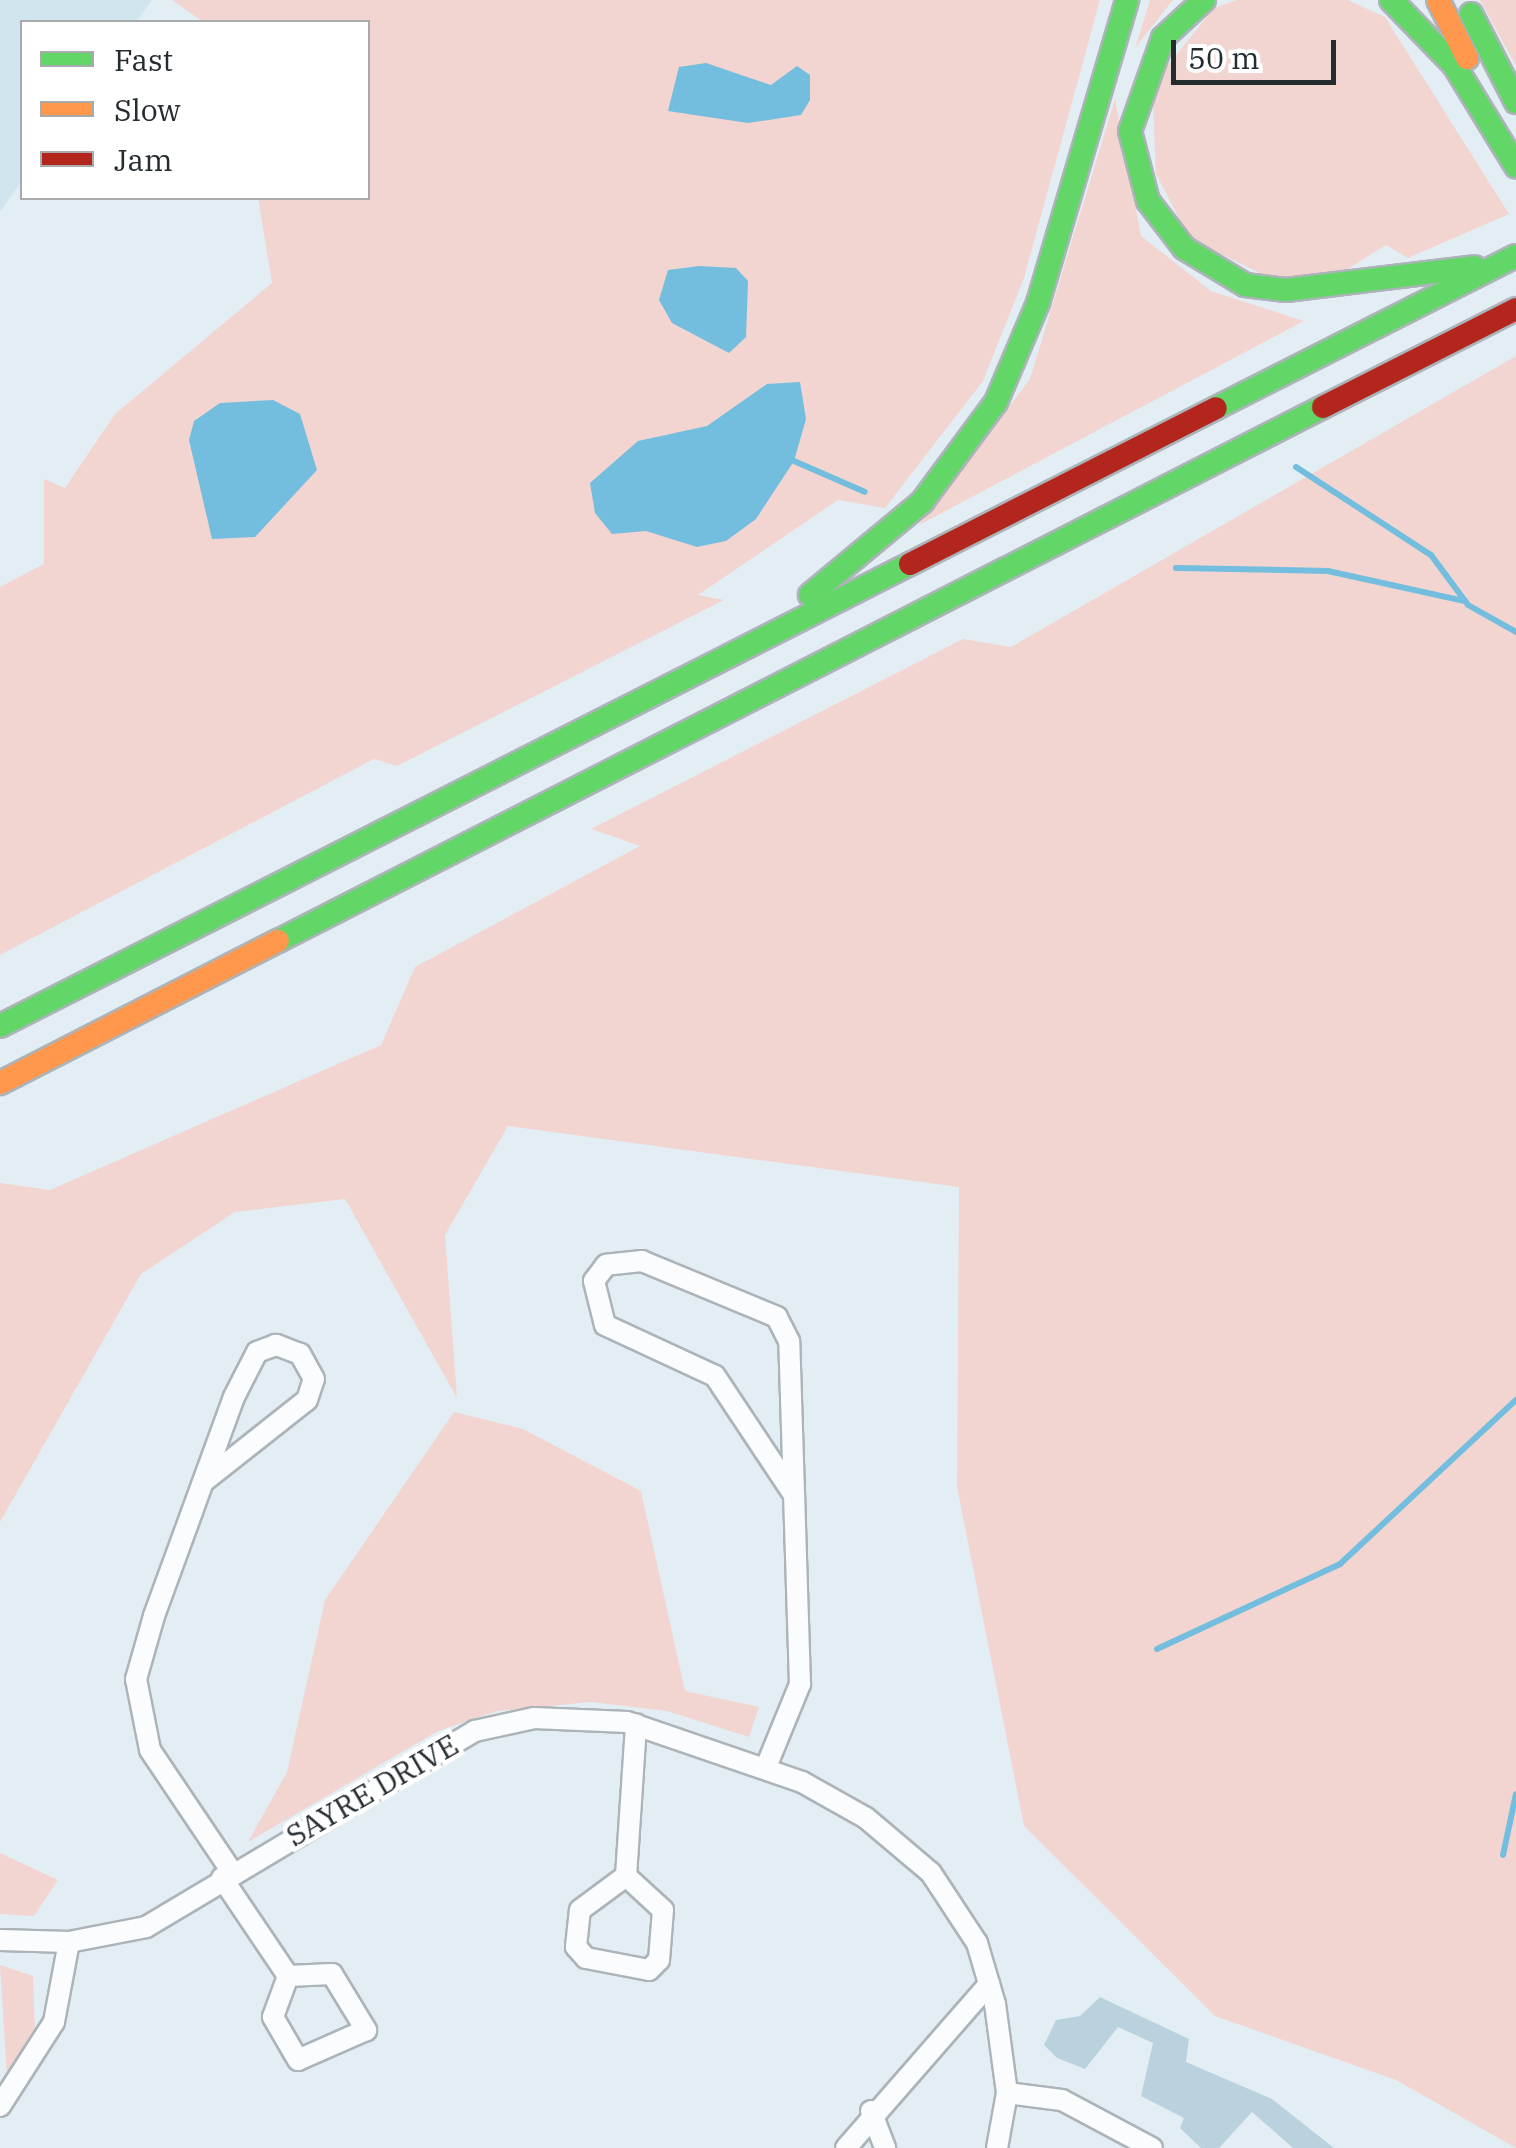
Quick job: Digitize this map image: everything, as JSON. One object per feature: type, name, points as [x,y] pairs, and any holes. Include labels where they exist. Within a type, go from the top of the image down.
[{"type":"highway","points":[[750,642],[922,502],[996,402],[1026,338],[1127,0]]},
{"type":"highway","points":[[1204,0],[1162,38],[1130,132],[1148,201],[1184,248],[1245,285],[1332,292],[1511,259]]},
{"type":"highway","points":[[1391,0],[1436,42],[1497,128]]},
{"type":"highway","points":[[1438,0],[1516,166]]},
{"type":"highway","points":[[1464,0],[1516,102]]},
{"type":"highway","points":[[0,1026],[84,978],[1511,259]]},
{"type":"highway","points":[[0,1083],[1516,309]]},
{"type":"highway","points":[[0,1000],[84,978]]},
{"type":"street","points":[[766,1767],[800,1684],[794,1495],[788,1341],[777,1316],[642,1261],[606,1265],[594,1281],[605,1325],[716,1376],[794,1495]]},
{"type":"street","points":[[202,1482],[307,1400],[314,1379],[300,1354],[276,1345],[257,1352],[202,1482],[154,1616],[136,1704],[150,1750],[288,1976]]},
{"type":"street","name":"SAYRE DRIVE","points":[[0,1940],[69,1942],[146,1927],[227,1875],[475,1731],[534,1718],[636,1724],[766,1767],[866,1818],[931,1873],[977,1943],[989,1984],[1007,2093],[997,2148]]},
{"type":"street","points":[[626,1876],[663,1910],[659,1960],[649,1970],[586,1958],[576,1947],[580,1910],[626,1876],[636,1724]]},
{"type":"street","points":[[0,2106],[54,2022],[69,1942]]},
{"type":"street","points":[[332,1974],[366,2030],[298,2060],[273,2017],[288,1976],[332,1974]]},
{"type":"street","points":[[846,2148],[871,2111],[989,1984]]},
{"type":"street","points":[[1007,2093],[1062,2100],[1152,2148]]},
{"type":"street","points":[[871,2111],[886,2148]]},
{"type":"shaded area","points":[[0,0],[152,0],[137,20],[20,20],[20,184],[0,212]]},
{"type":"shaded area","points":[[172,0],[1100,0],[1024,278],[983,381],[885,508],[838,500],[698,595],[724,600],[397,766],[374,759],[0,955],[0,587],[44,564],[44,479],[65,488],[115,414],[272,283],[258,200],[370,200],[370,20],[200,20]]},
{"type":"shaded area","points":[[1150,0],[1173,0],[1135,48]]},
{"type":"shaded area","points":[[1237,0],[1348,0],[1385,17],[1509,214],[1408,258],[1386,245],[1332,279],[1264,275],[1190,239],[1156,174],[1152,85],[1214,8]]},
{"type":"shaded area","points":[[1480,0],[1516,0],[1516,66]]},
{"type":"shaded area","points":[[1115,99],[1141,236],[1211,291],[1304,321],[919,525],[1030,379]]},
{"type":"shaded area","points":[[1516,356],[1516,2148],[1396,2080],[1215,2016],[1024,1826],[957,1487],[959,1187],[508,1126],[445,1235],[457,1398],[345,1199],[235,1212],[141,1274],[0,1522],[0,1183],[50,1190],[381,1045],[415,967],[640,846],[591,829],[963,639],[1011,647]]},
{"type":"shaded area","points":[[454,1412],[523,1429],[641,1491],[685,1691],[759,1707],[749,1737],[667,1711],[591,1702],[497,1711],[438,1731],[248,1842],[287,1772],[325,1600]]},
{"type":"shaded area","points":[[0,1853],[58,1880],[34,1916],[0,1914]]},
{"type":"shaded area","points":[[0,1965],[33,1976],[35,2033],[7,2078]]},
{"type":"water","points":[[706,63],[771,85],[797,66],[810,75],[810,100],[801,115],[748,123],[668,111],[679,67]]},
{"type":"water","points":[[699,266],[736,268],[748,281],[746,337],[729,353],[672,323],[659,300],[668,270]]},
{"type":"water","points":[[800,382],[806,419],[794,461],[756,519],[726,541],[697,547],[646,531],[612,534],[595,513],[590,483],[638,441],[707,426],[767,384]]},
{"type":"water","points":[[273,400],[300,414],[317,470],[255,537],[212,539],[189,440],[194,421],[220,403]]},
{"type":"building","points":[[1100,1997],[1189,2039],[1186,2062],[1272,2099],[1334,2148],[1293,2148],[1252,2112],[1219,2148],[1201,2148],[1180,2128],[1184,2118],[1141,2096],[1153,2043],[1118,2027],[1085,2069],[1057,2058],[1044,2045],[1056,2020],[1080,2016]]},
{"type":"waterway","points":[[794,461],[865,492]]},
{"type":"waterway","points":[[1296,467],[1431,555],[1468,605],[1516,632]]},
{"type":"waterway","points":[[1176,568],[1328,571],[1465,601]]},
{"type":"waterway","points":[[1157,1649],[1340,1564],[1516,1400]]},
{"type":"waterway","points":[[1503,1855],[1516,1794]]},
{"type":"traffic: fast","points":[[810,595],[922,502],[996,402],[1038,303],[1127,0]]},
{"type":"traffic: fast","points":[[1204,0],[1163,38],[1130,131],[1148,201],[1184,248],[1245,285],[1286,290],[1475,267]]},
{"type":"traffic: fast","points":[[1391,0],[1454,65],[1516,166]]},
{"type":"traffic: fast","points":[[1471,14],[1516,102]]},
{"type":"traffic: fast","points":[[1216,408],[1516,256]]},
{"type":"traffic: fast","points":[[278,941],[1323,407]]},
{"type":"traffic: fast","points":[[0,1026],[910,564]]},
{"type":"traffic: slow","points":[[1438,0],[1467,58]]},
{"type":"traffic: slow","points":[[0,1083],[278,941]]},
{"type":"traffic: jam","points":[[1323,407],[1516,309]]},
{"type":"traffic: jam","points":[[910,564],[1216,408]]}]
